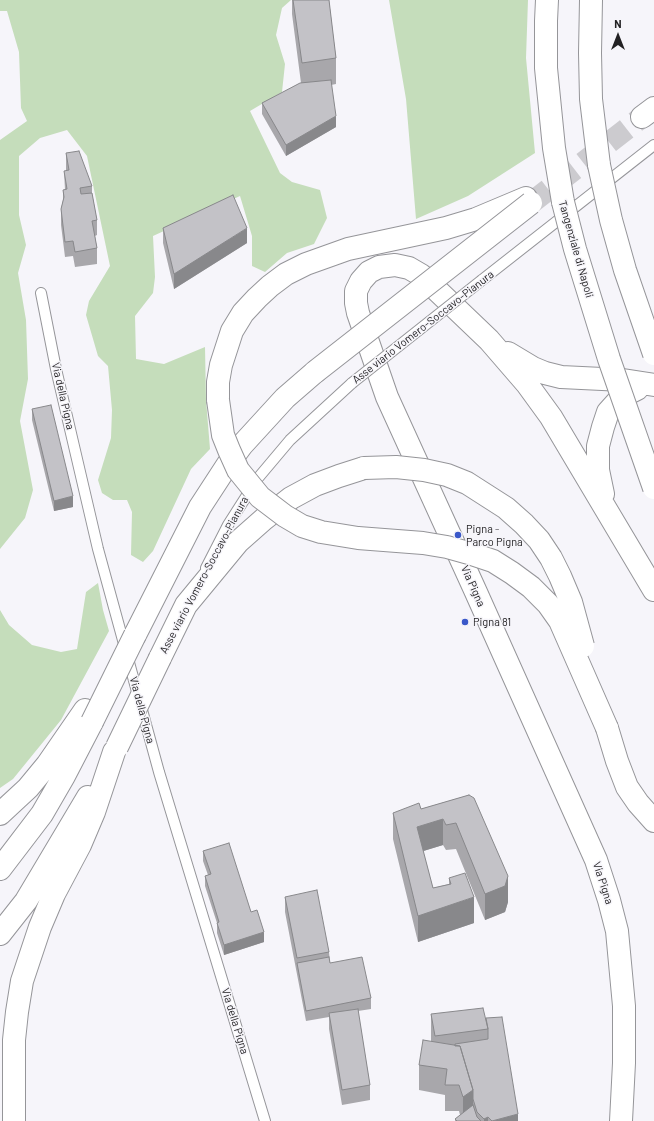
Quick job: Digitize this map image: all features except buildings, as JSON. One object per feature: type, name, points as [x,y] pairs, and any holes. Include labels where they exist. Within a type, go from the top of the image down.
[{"type":"main road","name":"Tangenziale di Napoli","points":[[547,0],[546,68],[554,148],[563,202],[574,250],[609,359],[654,488]]},
{"type":"main road","points":[[591,0],[590,53],[592,99],[599,165],[611,220],[625,270],[654,354]]},
{"type":"main road","points":[[0,869],[42,814],[64,776],[90,714],[135,635],[200,507],[232,457],[242,444],[285,398],[315,372],[529,201],[446,228],[348,249],[326,256],[286,274],[270,286],[243,313],[232,331],[221,364],[218,382],[218,400],[223,435],[238,470],[260,497],[285,516],[302,526],[358,538],[422,543],[447,547],[493,561],[531,587],[548,604],[560,621],[607,728]]},
{"type":"main road","name":"Via Pigna","points":[[621,1121],[624,1063],[624,1006],[617,931],[609,900],[596,860],[476,590],[387,397],[358,313],[356,303],[356,291],[361,281],[369,272],[379,267],[395,265],[410,268],[421,274],[489,340],[527,384],[551,417],[654,590]]},
{"type":"main road","name":"Via Pigna","points":[[489,340],[533,368],[545,373],[561,377],[623,380],[654,385]]},
{"type":"main road","name":"Via Pigna","points":[[613,519],[601,489],[598,470],[598,446],[603,427],[608,412],[616,402],[628,393],[640,388],[654,385]]},
{"type":"main road","points":[[186,605],[238,542],[291,498],[315,485],[364,468],[396,467],[424,470],[447,475],[467,483],[506,508],[524,524],[539,540],[551,558],[571,602],[617,761],[628,787],[638,803],[654,821]]},
{"type":"main road","name":"Asse viario Vomero-Soccavo-Pianura","points":[[0,934],[26,901],[115,749],[186,605]]},
{"type":"main road","points":[[0,814],[28,788],[90,714]]},
{"type":"main road","points":[[14,1121],[14,1040],[16,1012],[22,981],[40,927],[54,894],[80,845],[94,812],[115,749]]},
{"type":"lane","name":"Asse viario Vomero-Soccavo-Pianura","points":[[186,605],[228,525],[258,478],[290,440],[352,383],[654,145]]},
{"type":"lane","name":"Via della Pigna","points":[[41,293],[56,369],[98,549],[159,772],[265,1121]]},
{"type":"green space","points":[[0,0],[291,0],[282,8],[276,35],[285,64],[282,92],[250,111],[280,173],[292,182],[320,190],[327,218],[314,244],[287,253],[265,272],[252,266],[252,236],[240,196],[153,236],[155,277],[153,293],[135,316],[136,359],[164,364],[205,347],[206,400],[210,449],[191,469],[153,551],[143,562],[131,555],[132,512],[127,500],[113,500],[102,493],[98,480],[111,438],[112,410],[108,366],[98,356],[86,315],[89,301],[110,266],[87,156],[67,130],[40,138],[19,156],[19,215],[26,245],[18,273],[26,320],[28,379],[20,421],[33,490],[25,518],[0,549],[0,140],[27,121],[21,108],[19,52],[7,11],[0,11]]},
{"type":"green space","points":[[389,0],[528,0],[526,58],[535,153],[468,196],[416,219],[406,99]]},
{"type":"green space","points":[[98,583],[109,631],[61,720],[13,779],[0,788],[0,610],[9,625],[32,645],[61,652],[77,649],[86,592]]},
{"type":"tunnel","points":[[531,203],[642,117]]},
{"type":"place","name":"Pigna - Parco Pigna","points":[[458,535]]},
{"type":"place","name":"Pigna 81","points":[[465,622]]}]
